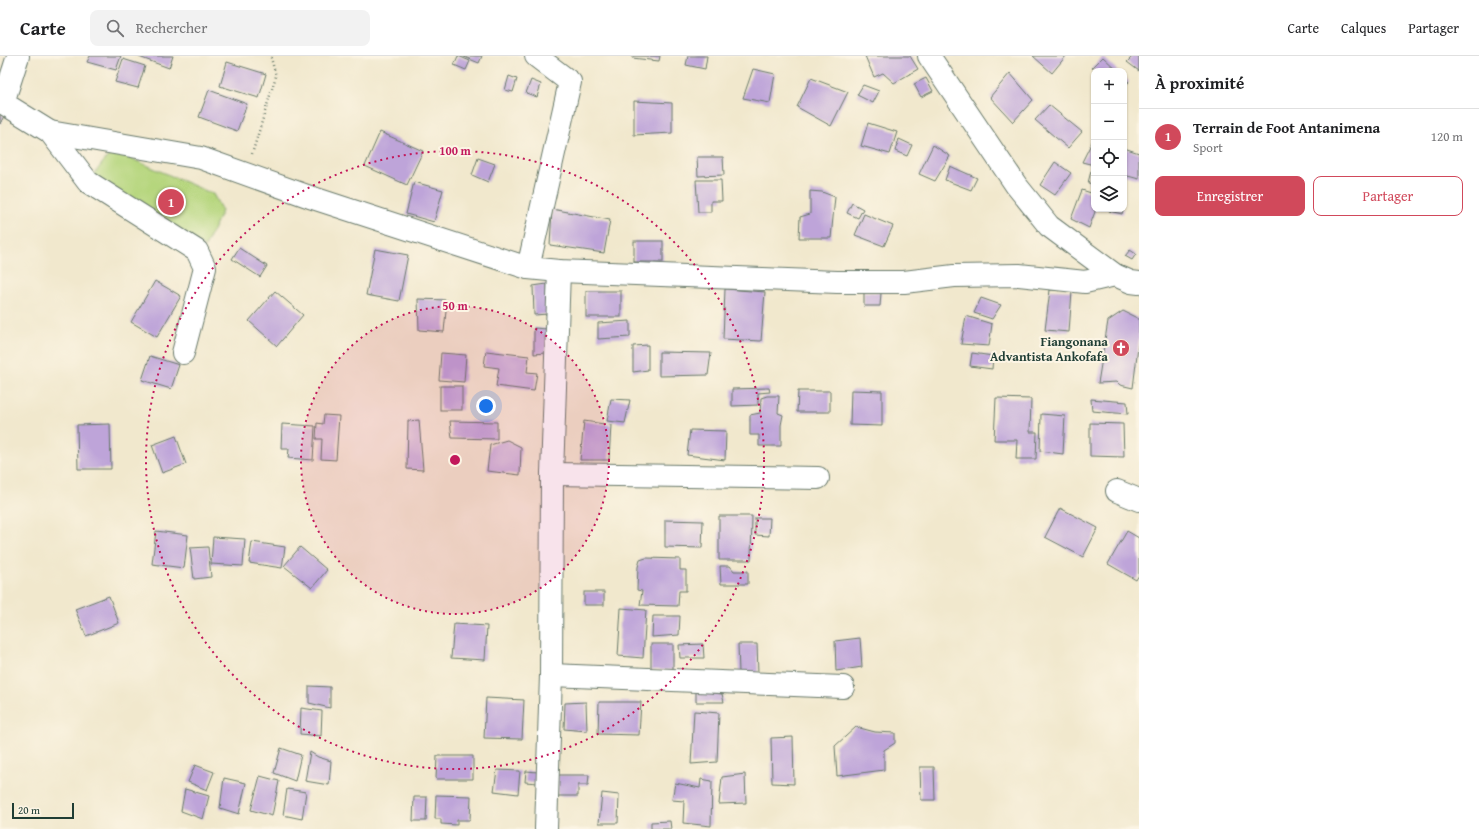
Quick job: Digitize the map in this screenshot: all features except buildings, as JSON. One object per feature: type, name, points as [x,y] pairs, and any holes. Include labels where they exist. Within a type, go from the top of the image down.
[{"type":"street","points":[[18,56],[2,102],[50,132],[88,182],[197,251],[205,268],[183,353]]},
{"type":"street","points":[[528,268],[570,82],[536,56]]},
{"type":"street","points":[[929,56],[1016,185],[1049,226],[1115,275],[1130,282],[1139,283]]},
{"type":"street","points":[[50,132],[201,158],[318,200],[528,268],[559,271],[837,282],[904,282],[954,276],[1019,275],[1085,282],[1115,275]]},
{"type":"street","points":[[546,829],[551,675],[552,474],[559,271]]},
{"type":"street","points":[[552,474],[818,478]]},
{"type":"street","points":[[1117,491],[1139,500]]},
{"type":"street","points":[[551,675],[843,687]]},
{"type":"path","points":[[245,174],[276,76],[271,58],[268,56]]},
{"type":"green space","points":[[114,154],[123,155],[213,194],[222,211],[205,247],[88,182],[108,156]]},
{"type":"place","name":"Terrain de Foot Antanimena","points":[[171,202]]},
{"type":"place","name":"Fiangonana Advantista Ankofafa","points":[[1121,348]]}]
